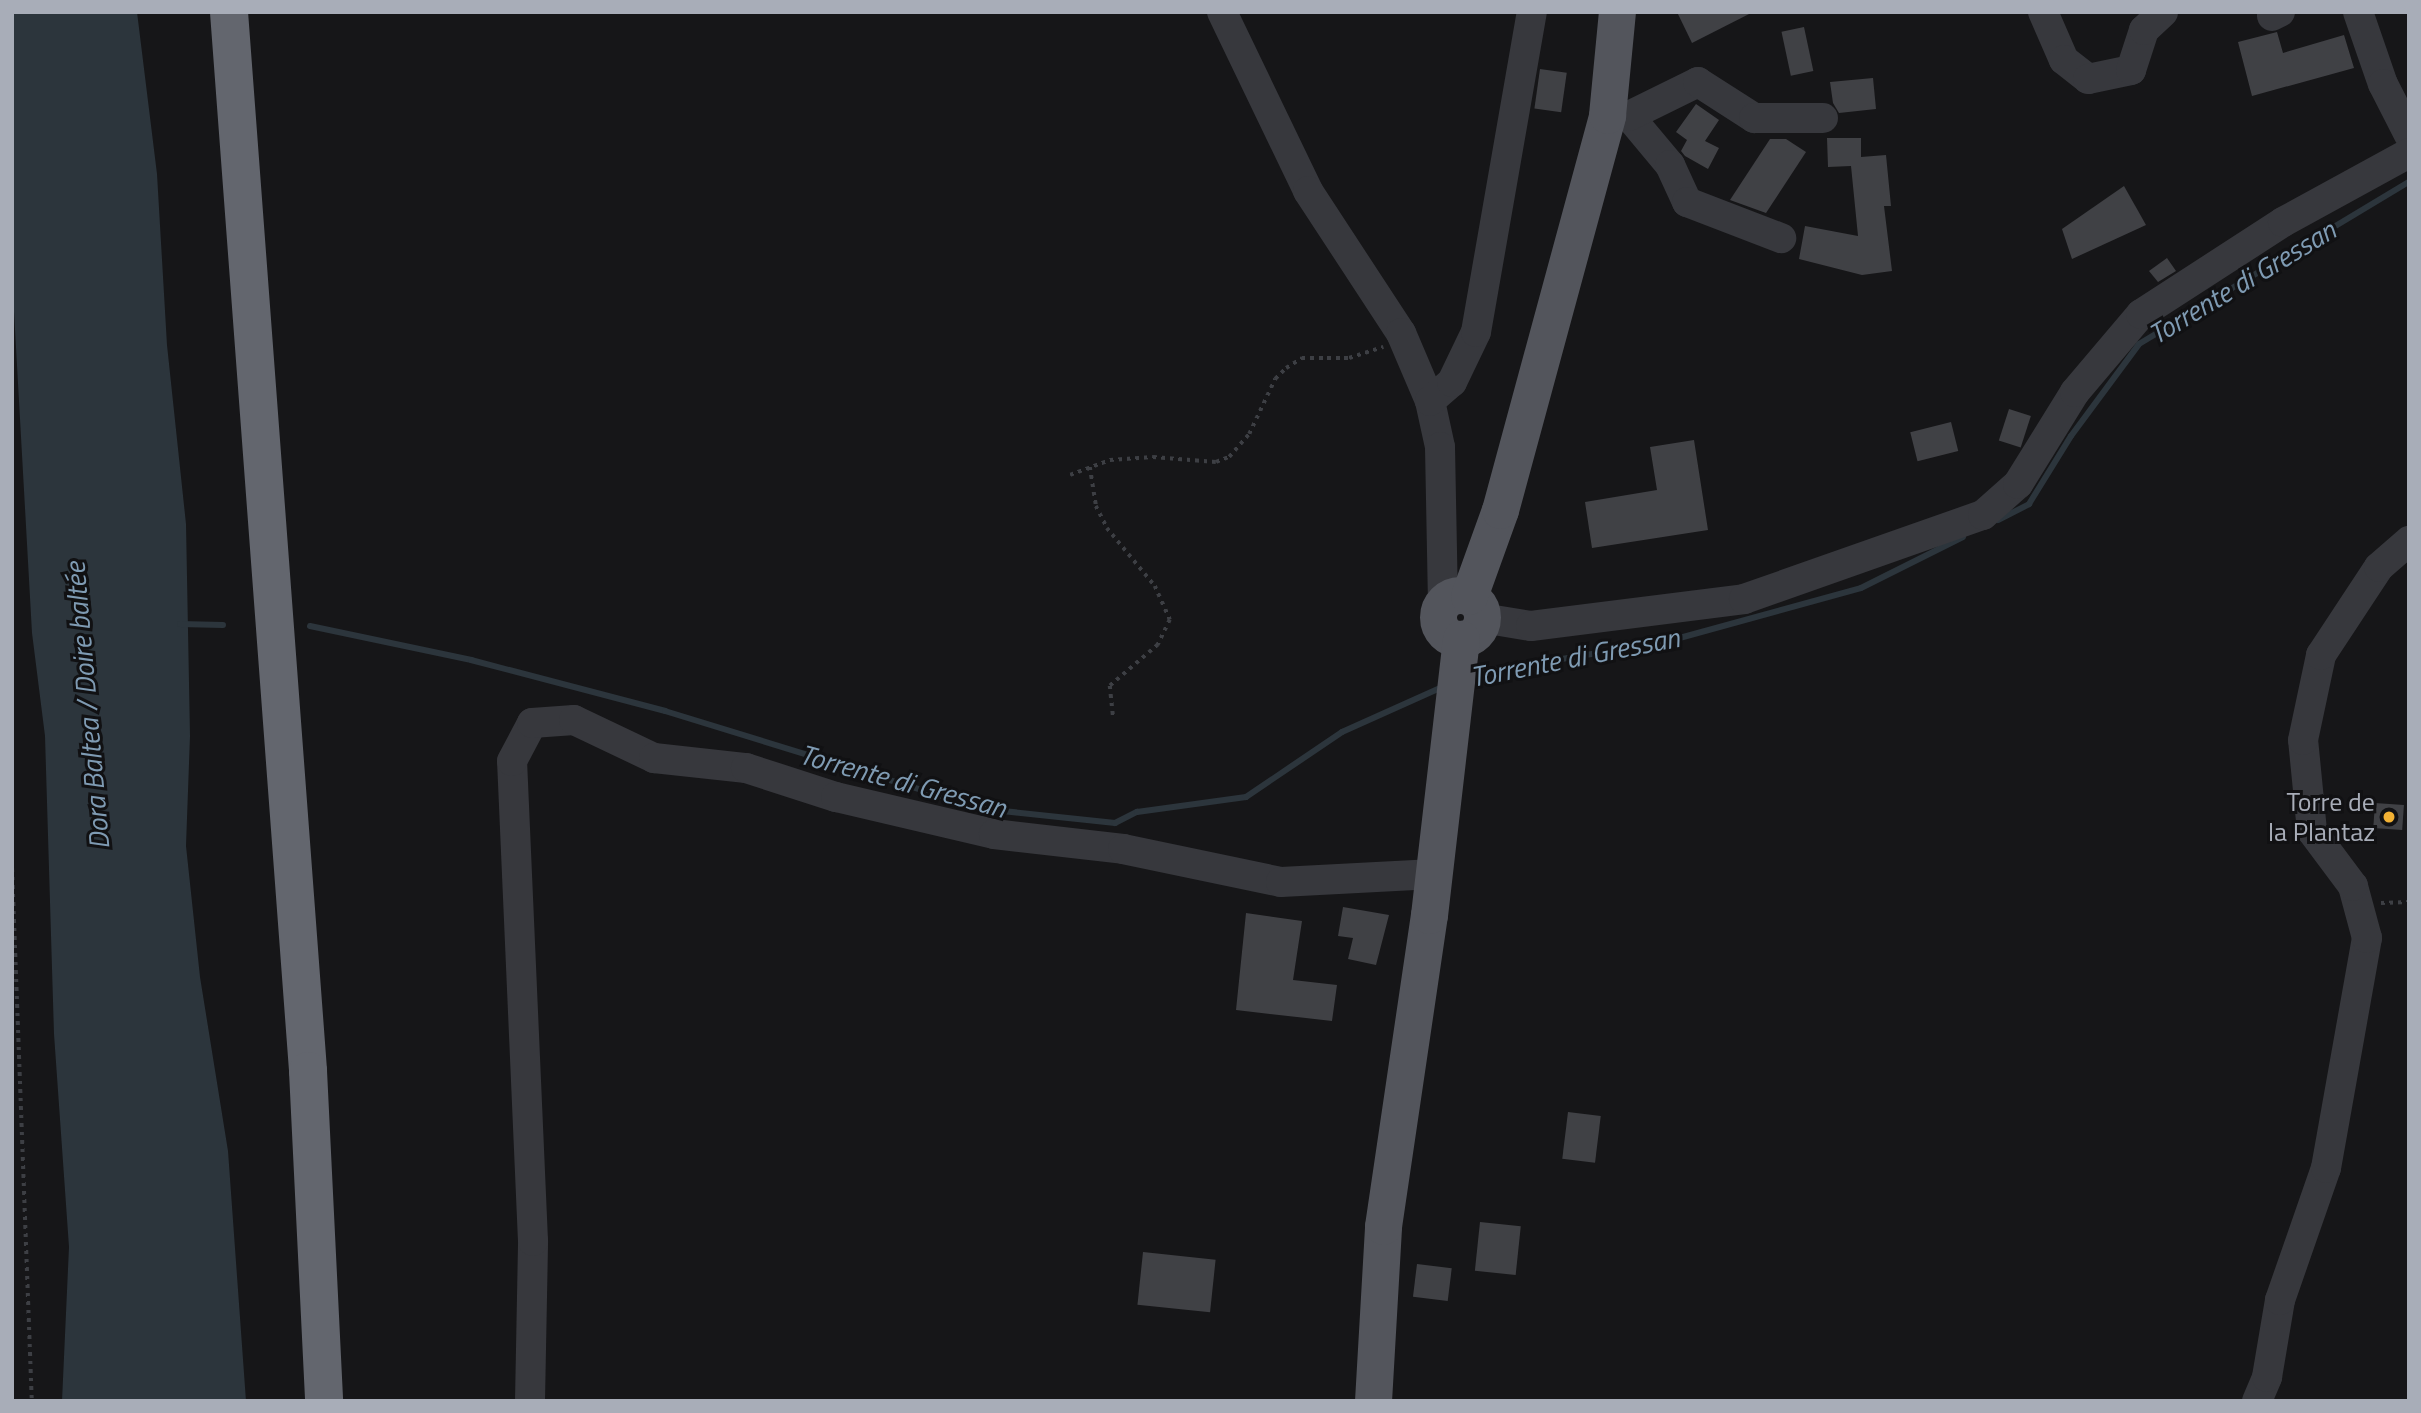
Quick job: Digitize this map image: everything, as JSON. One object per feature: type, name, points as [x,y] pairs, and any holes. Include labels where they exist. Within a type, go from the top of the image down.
[{"type":"highway","points":[[204,12],[283,1057],[299,1401]]},
{"type":"highway","points":[[229,12],[308,1071],[324,1401]]},
{"type":"main road","points":[[1373,1401],[1383,1226],[1434,874],[1448,727],[1464,614],[1500,510],[1618,116],[1617,12]]},
{"type":"street","points":[[1222,12],[1308,191],[1401,333],[1430,401],[1440,447],[1464,614],[1531,626],[1744,599],[1983,515],[2018,484],[2075,392],[2141,314],[2283,222],[2409,153]]},
{"type":"street","points":[[1430,401],[1452,382],[1476,332],[1532,12]]},
{"type":"street","points":[[2043,12],[2064,60],[2088,79],[2131,70],[2144,30],[2163,12]]},
{"type":"street","points":[[2357,12],[2383,84],[2409,135]]},
{"type":"street","points":[[1781,238],[1688,202],[1671,165],[1618,116],[1698,82],[1754,118],[1823,118]]},
{"type":"street","points":[[2258,1401],[2267,1377],[2280,1300],[2326,1168],[2349,1058],[2367,938],[2353,886],[2312,831],[2303,740],[2321,655],[2379,567],[2409,541]]},
{"type":"street","points":[[530,1401],[533,1241],[512,761],[533,723],[574,720],[654,758],[746,768],[836,797],[994,834],[1123,849],[1282,882],[1434,874]]},
{"type":"path","points":[[1070,475],[1110,460],[1153,457],[1216,462],[1229,457],[1249,434],[1275,379],[1286,368],[1302,358],[1366,354],[1401,333]]},
{"type":"path","points":[[1090,467],[1096,506],[1107,528],[1155,586],[1170,620],[1158,645],[1110,686],[1113,717]]},
{"type":"path","points":[[12,860],[32,1401]]},
{"type":"water","name":"Dora Baltea / Doire baltée","points":[[12,12],[137,12],[157,174],[167,345],[186,524],[190,736],[186,846],[200,977],[228,1151],[246,1401],[62,1401],[69,1247],[54,1034],[45,736],[32,633],[12,276]]},
{"type":"building","points":[[1677,12],[1753,12],[1692,43]]},
{"type":"building","points":[[1804,27],[1813,71],[1791,76],[1782,32]]},
{"type":"building","points":[[2277,32],[2283,53],[2344,35],[2354,68],[2252,96],[2238,42]]},
{"type":"building","points":[[1540,69],[1567,73],[1561,112],[1534,109]]},
{"type":"building","points":[[1873,78],[1876,109],[1839,113],[1833,103],[1830,82]]},
{"type":"building","points":[[1696,104],[1719,120],[1705,141],[1719,148],[1708,169],[1685,156],[1681,151],[1687,140],[1676,132]]},
{"type":"building","points":[[1827,138],[1861,138],[1861,157],[1886,155],[1891,206],[1884,206],[1892,271],[1862,275],[1799,259],[1805,226],[1858,236],[1851,166],[1828,167]]},
{"type":"building","points":[[1770,139],[1786,139],[1806,152],[1766,213],[1730,200]]},
{"type":"building","points":[[2124,186],[2146,225],[2072,259],[2062,229]]},
{"type":"building","points":[[2167,258],[2176,271],[2158,282],[2149,271]]},
{"type":"building","points":[[2009,409],[2031,416],[2021,447],[1999,440]]},
{"type":"building","points":[[1951,422],[1958,451],[1918,461],[1910,432]]},
{"type":"building","points":[[1694,440],[1708,530],[1592,548],[1585,502],[1657,490],[1650,447]]},
{"type":"building","name":"Torre de la Plantaz","points":[[2375,803],[2404,805],[2402,830],[2373,828]]},
{"type":"building","points":[[1343,907],[1389,915],[1376,965],[1348,959],[1353,938],[1338,936]]},
{"type":"building","points":[[1246,913],[1302,921],[1293,980],[1337,985],[1332,1021],[1236,1010]]},
{"type":"building","points":[[1568,1112],[1601,1116],[1595,1163],[1562,1159]]},
{"type":"building","points":[[1480,1222],[1521,1226],[1516,1275],[1475,1271]]},
{"type":"building","points":[[1143,1252],[1216,1260],[1210,1312],[1137,1305]]},
{"type":"building","points":[[1417,1264],[1452,1268],[1448,1301],[1413,1297]]},
{"type":"waterway","name":"Torrente di Gressan","points":[[1998,520],[2029,504],[2071,436],[2139,344],[2409,182]]},
{"type":"waterway","name":"Torrente di Gressan","points":[[1471,674],[1665,642],[1861,588],[1963,537]]},
{"type":"waterway","name":"Torrente di Gressan","points":[[180,624],[223,625]]},
{"type":"waterway","name":"Torrente di Gressan","points":[[310,626],[471,660],[665,711],[984,809],[1115,823],[1137,812],[1246,797],[1342,732],[1442,687]]},
{"type":"place","name":"Torre de la Plantaz","points":[[2389,817]]}]
